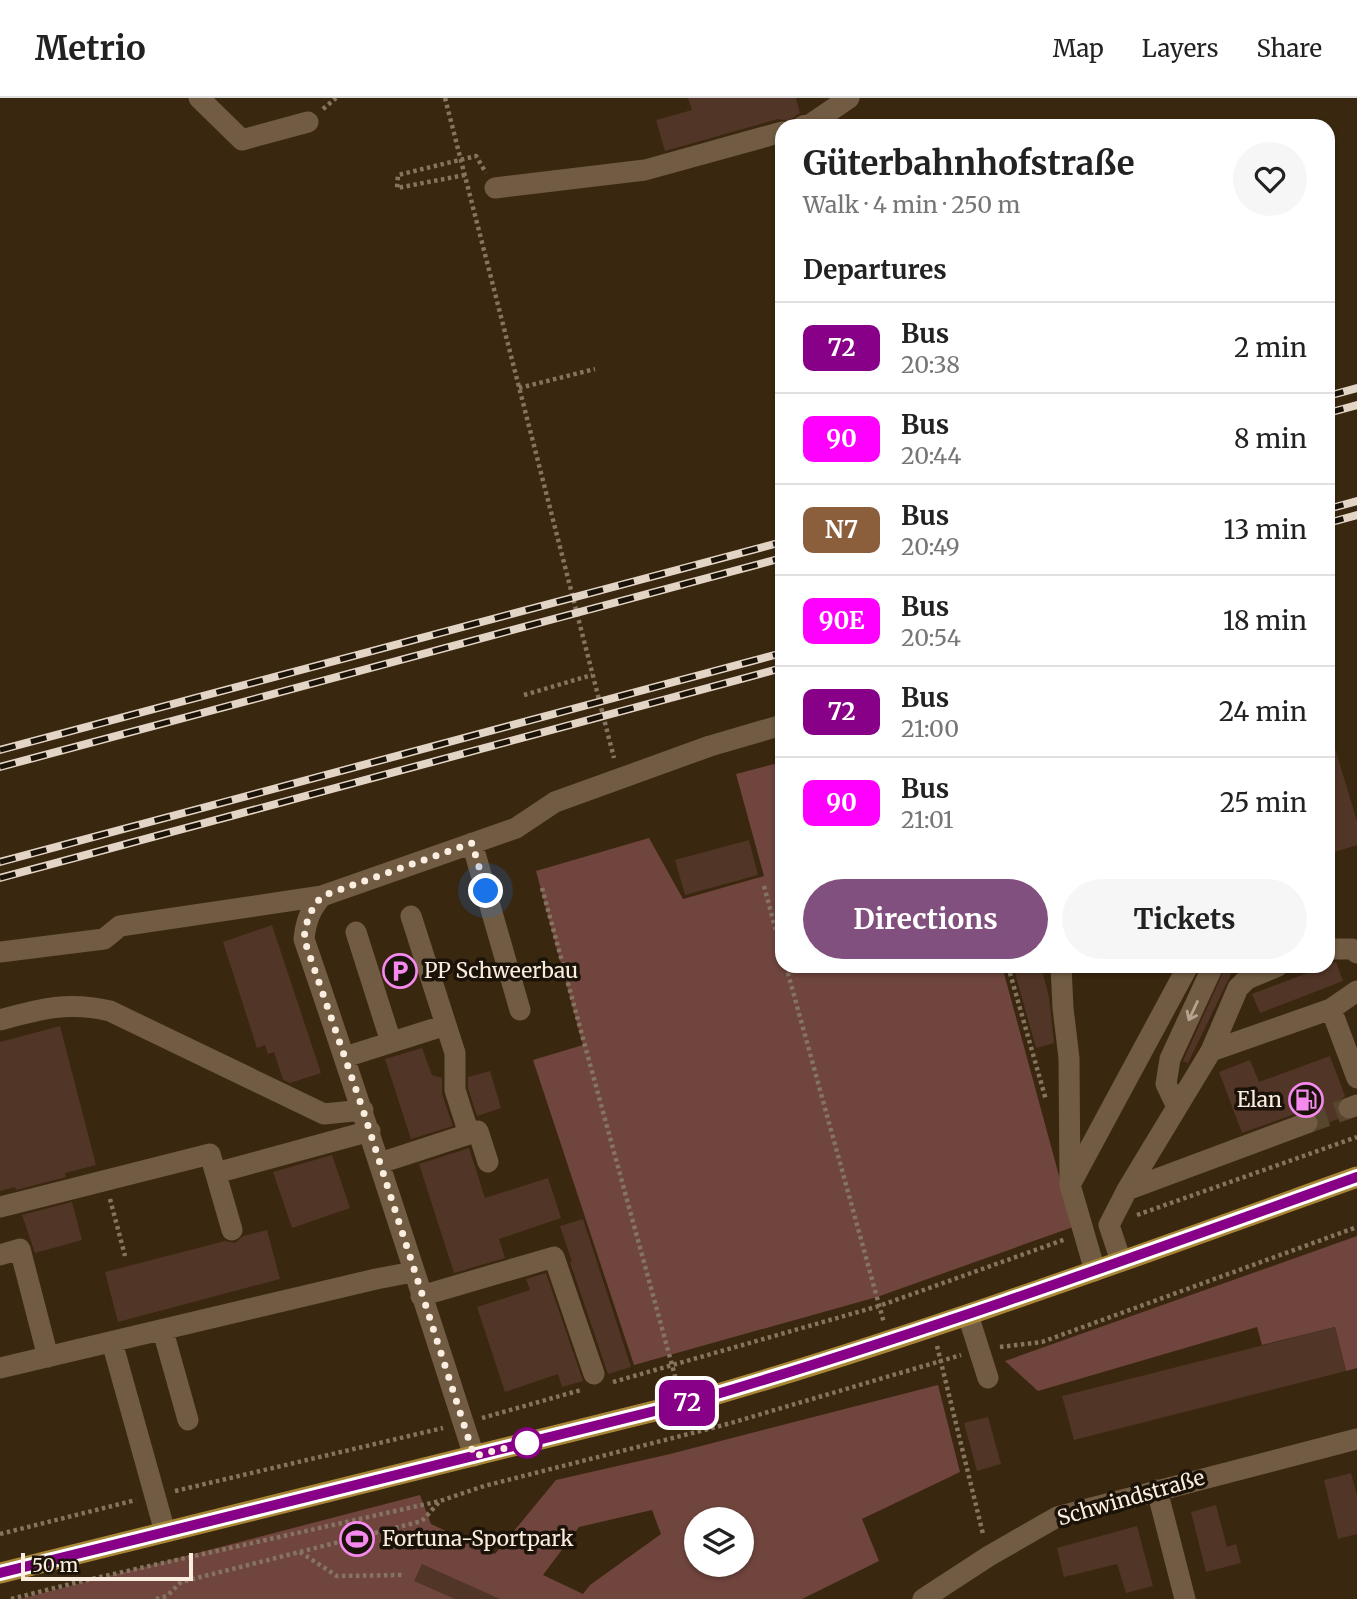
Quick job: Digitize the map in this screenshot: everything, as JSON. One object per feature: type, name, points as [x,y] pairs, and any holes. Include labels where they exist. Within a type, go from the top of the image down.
[{"type":"main road","points":[[0,1573],[683,1404],[790,1374],[1121,1262],[1357,1177]]},
{"type":"street","points":[[199,98],[242,140],[309,122]]},
{"type":"street","points":[[818,119],[849,98]]},
{"type":"street","points":[[495,188],[645,170],[775,134]]},
{"type":"street","points":[[0,952],[104,939],[120,926],[322,896],[516,828],[555,802],[710,746],[775,727]]},
{"type":"street","points":[[472,843],[520,1010]]},
{"type":"street","points":[[322,896],[311,909],[304,939],[370,1131],[474,1456]]},
{"type":"street","points":[[411,916],[455,1052],[455,1090],[469,1134]]},
{"type":"street","points":[[356,932],[391,1042]]},
{"type":"street","points":[[1335,948],[1352,949],[1357,953]]},
{"type":"street","points":[[1061,973],[1069,1058],[1070,1185],[1095,1270]]},
{"type":"street","points":[[1070,1185],[1184,973]]},
{"type":"street","points":[[1177,1107],[1167,1084],[1170,1059],[1210,973]]},
{"type":"street","points":[[1121,1262],[1109,1225],[1211,1051],[1238,988],[1247,979],[1261,973]]},
{"type":"street","points":[[1211,1051],[1331,1009],[1357,991]]},
{"type":"street","points":[[0,1020],[51,1006],[85,1005],[110,1011],[324,1114],[363,1110]]},
{"type":"street","points":[[1331,1009],[1357,1078]]},
{"type":"street","points":[[345,1057],[446,1025]]},
{"type":"street","points":[[1128,1190],[1307,1123]]},
{"type":"street","points":[[216,1172],[370,1131]]},
{"type":"street","points":[[380,1163],[478,1131],[488,1162]]},
{"type":"street","points":[[0,1208],[210,1154],[232,1230]]},
{"type":"street","points":[[0,1255],[20,1249],[48,1357]]},
{"type":"street","points":[[421,1296],[554,1257],[598,1381]]},
{"type":"street","points":[[0,1368],[413,1272]]},
{"type":"street","points":[[968,1315],[988,1378]]},
{"type":"street","points":[[163,1331],[188,1420]]},
{"type":"street","points":[[112,1342],[165,1532]]},
{"type":"street","name":"Schwindstraße","points":[[923,1599],[989,1556],[1057,1517],[1357,1438]]},
{"type":"street","points":[[1157,1490],[1185,1599]]},
{"type":"path","points":[[445,98],[614,760]]},
{"type":"path","points":[[465,175],[397,188],[398,175],[476,156],[495,188]]},
{"type":"path","points":[[519,388],[594,369]]},
{"type":"path","points":[[524,695],[592,675]]},
{"type":"path","points":[[764,886],[775,927]]},
{"type":"path","points":[[542,888],[683,1404]]},
{"type":"path","points":[[788,973],[889,1341]]},
{"type":"path","points":[[1010,973],[1050,1113]]},
{"type":"path","points":[[1109,1225],[1357,1137]]},
{"type":"path","points":[[105,1181],[125,1256]]},
{"type":"path","points":[[11,1599],[440,1501],[484,1486],[724,1425],[978,1349],[1042,1342],[1357,1227]]},
{"type":"path","points":[[0,1534],[464,1423],[598,1381],[671,1365],[879,1306],[1084,1233]]},
{"type":"path","points":[[941,1361],[989,1556]]},
{"type":"path","points":[[156,1599],[167,1596],[181,1582],[422,1521],[440,1501]]},
{"type":"path","points":[[300,1552],[337,1576],[402,1575]]},
{"type":"shaded area","points":[[775,764],[775,973],[1004,973],[1073,1227],[877,1297],[634,1365],[533,1060],[583,1045],[536,871],[649,838],[683,899],[764,876],[736,774]]},
{"type":"shaded area","points":[[1357,1236],[1357,1368],[1346,1371],[1335,1327],[1262,1345],[1257,1327],[1038,1391],[1005,1361]]},
{"type":"shaded area","points":[[938,1385],[960,1472],[862,1519],[879,1561],[802,1599],[20,1599],[420,1495],[431,1524],[495,1554],[556,1480],[670,1454]],"holes":[[[652,1510],[661,1534],[590,1585],[583,1594],[543,1575],[579,1527]]]},
{"type":"building","points":[[688,98],[796,98],[800,113],[791,119],[775,119],[665,151],[656,120],[692,110]]},
{"type":"building","points":[[1335,749],[1357,821],[1357,845],[1335,852]]},
{"type":"building","points":[[749,840],[758,875],[685,895],[675,860]]},
{"type":"building","points":[[272,925],[321,1073],[290,1083],[283,1080],[274,1052],[268,1054],[265,1045],[257,1048],[223,942]]},
{"type":"building","points":[[1335,962],[1343,981],[1260,1013],[1252,994],[1307,973],[1335,973]]},
{"type":"building","points":[[1015,973],[1043,973],[1049,997],[1054,1043],[1036,1048]]},
{"type":"building","points":[[1223,973],[1232,973],[1188,1063],[1183,1061]]},
{"type":"building","points":[[60,1026],[96,1165],[65,1173],[66,1177],[16,1190],[15,1187],[0,1191],[0,1042]]},
{"type":"building","points":[[422,1048],[432,1075],[442,1078],[442,1094],[453,1126],[411,1139],[385,1059]]},
{"type":"building","points":[[1330,1056],[1345,1096],[1336,1105],[1341,1118],[1320,1126],[1316,1113],[1303,1111],[1242,1133],[1219,1072],[1250,1060],[1259,1082]]},
{"type":"building","points":[[490,1071],[501,1108],[477,1116],[468,1088],[468,1077]]},
{"type":"building","points":[[469,1148],[485,1198],[548,1178],[561,1218],[499,1239],[505,1258],[454,1273],[419,1164]]},
{"type":"building","points":[[332,1155],[350,1208],[292,1228],[273,1172]]},
{"type":"building","points":[[72,1202],[82,1240],[35,1253],[22,1215]]},
{"type":"building","points":[[583,1219],[631,1367],[608,1374],[560,1226]]},
{"type":"building","points":[[267,1230],[280,1279],[118,1322],[105,1272],[225,1241],[235,1243],[243,1236]]},
{"type":"building","points":[[546,1273],[583,1381],[562,1387],[558,1374],[505,1392],[477,1307],[530,1290],[526,1279]]},
{"type":"building","points":[[1335,1327],[1346,1371],[1074,1440],[1062,1396]]},
{"type":"building","points":[[988,1417],[1001,1464],[977,1471],[964,1423]]},
{"type":"building","points":[[1351,1473],[1357,1495],[1357,1534],[1338,1539],[1324,1480]]},
{"type":"building","points":[[1216,1505],[1227,1547],[1236,1544],[1241,1563],[1206,1572],[1191,1512]]},
{"type":"building","points":[[1137,1526],[1153,1586],[1126,1593],[1117,1564],[1064,1577],[1057,1548]]},
{"type":"building","points":[[422,1564],[500,1599],[455,1599],[414,1581]]},
{"type":"tunnel","points":[[1307,1123],[1349,1108]]},
{"type":"railway","points":[[1335,394],[1357,388]]},
{"type":"railway","points":[[1335,411],[1357,405]]},
{"type":"railway","points":[[1335,507],[1357,501]]},
{"type":"railway","points":[[1335,521],[1357,515]]},
{"type":"railway","points":[[0,750],[775,544]]},
{"type":"railway","points":[[0,767],[775,560]]},
{"type":"railway","points":[[0,862],[775,655]]},
{"type":"railway","points":[[0,878],[775,670]]},
{"type":"bus line","name":"72","points":[[0,1573],[683,1404],[790,1374],[1121,1262],[1357,1177]]},
{"type":"place","name":"PP Schweerbau","points":[[400,971]]},
{"type":"place","name":"Elan","points":[[1306,1100]]},
{"type":"place","name":"Fortuna-Sportpark","points":[[357,1539]]},
{"type":"route","points":[[486,891],[472,843],[322,896],[311,909],[304,939],[363,1110],[474,1456],[534,1441],[527,1443]]}]
